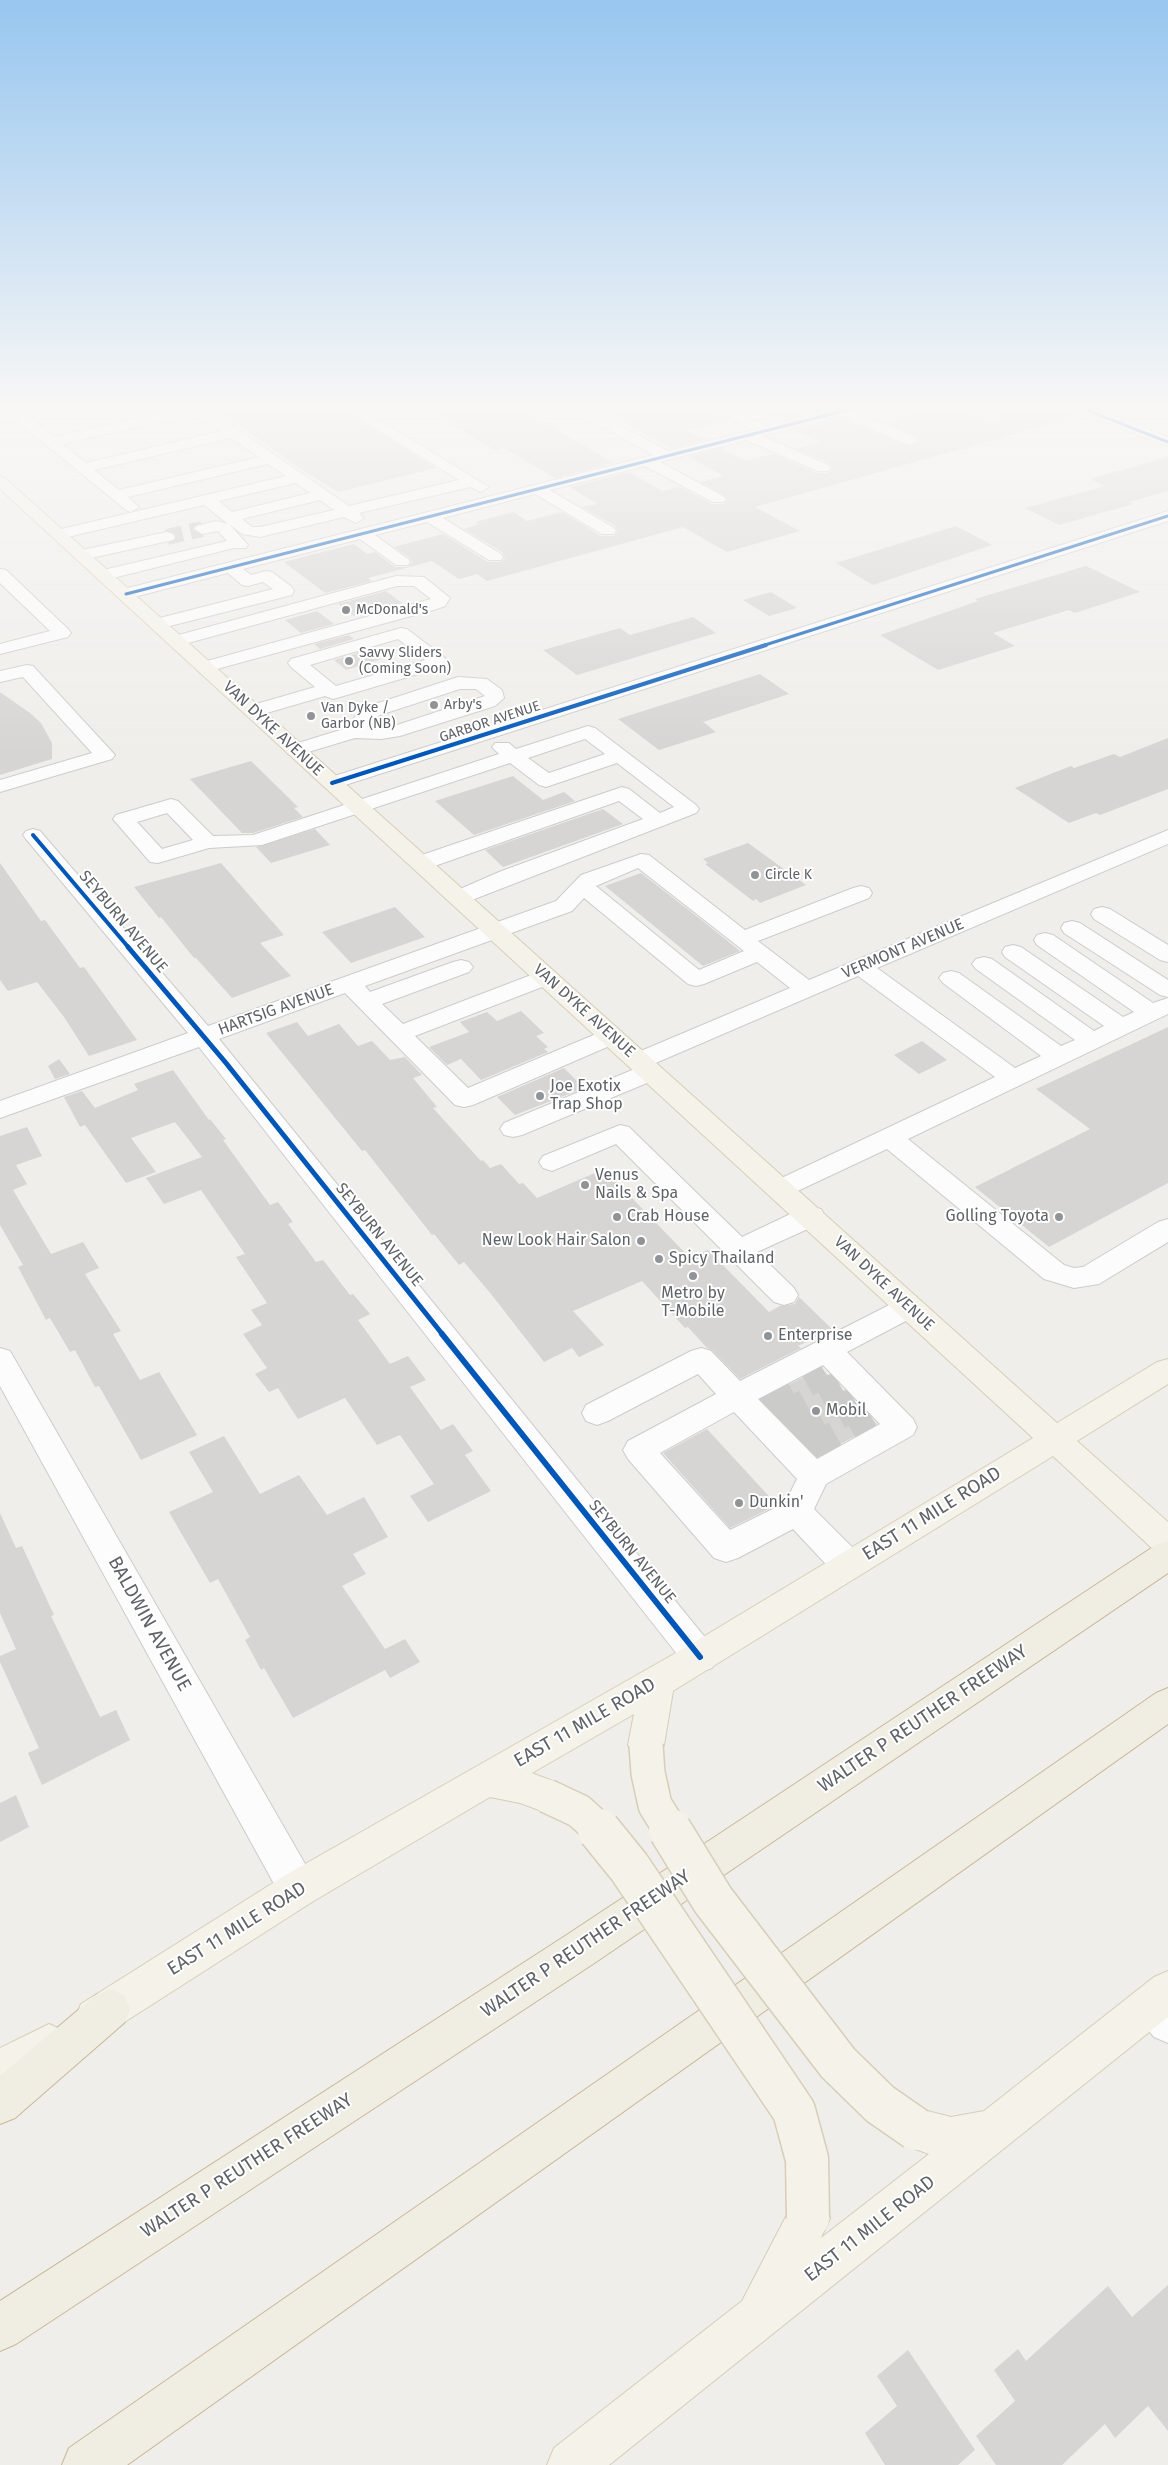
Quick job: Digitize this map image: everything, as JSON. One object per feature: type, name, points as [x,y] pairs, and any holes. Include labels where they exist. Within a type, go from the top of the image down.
[{"type":"highway","name":"WALTER P REUTHER FREEWAY","points":[[0,2328],[587,1944],[1168,1555]]},
{"type":"highway","points":[[86,2465],[1168,1704]]},
{"type":"highway","points":[[0,2102],[110,2009]]},
{"type":"main road","name":"VAN DYKE AVENUE","points":[[48,524],[358,808],[780,1188],[1168,1542]]},
{"type":"main road","name":"EAST 11 MILE ROAD","points":[[0,2071],[110,2009],[298,1890],[700,1657],[1168,1370]]},
{"type":"main road","points":[[657,1682],[646,1745],[648,1773],[655,1805],[713,1900],[838,2063],[880,2104],[916,2129],[951,2138],[997,2129]]},
{"type":"main road","points":[[487,1780],[520,1786],[547,1796],[579,1811],[600,1830],[630,1867],[794,2111],[807,2159],[808,2218],[756,2319]]},
{"type":"main road","name":"EAST 11 MILE ROAD","points":[[571,2465],[997,2129],[1163,2006]]},
{"type":"street","points":[[59,534],[92,524]]},
{"type":"street","points":[[216,524],[260,532],[295,524]]},
{"type":"street","points":[[216,524],[223,528],[237,543],[259,561]]},
{"type":"street","points":[[360,524],[402,562]]},
{"type":"street","points":[[126,594],[398,524]]},
{"type":"street","points":[[442,524],[495,557]]},
{"type":"street","points":[[595,524],[608,531]]},
{"type":"street","name":"GARBOR AVENUE","points":[[332,783],[1143,524]]},
{"type":"street","points":[[82,555],[167,536]]},
{"type":"street","points":[[147,540],[193,577]]},
{"type":"street","points":[[105,575],[237,543]]},
{"type":"street","points":[[231,568],[248,580]]},
{"type":"street","points":[[0,574],[62,633],[2,645]]},
{"type":"street","points":[[158,624],[286,591],[266,576],[230,585]]},
{"type":"street","points":[[177,641],[396,581],[418,581],[441,598],[438,602],[431,605],[206,667]]},
{"type":"street","points":[[194,595],[212,610]]},
{"type":"street","points":[[401,633],[439,662],[333,693],[328,689],[297,663],[401,633]]},
{"type":"street","points":[[0,677],[26,670],[105,755],[0,786]]},
{"type":"street","points":[[295,750],[354,732],[381,733],[400,730],[488,702],[495,698],[495,694],[480,683],[458,683],[373,711],[366,715],[354,732]]},
{"type":"street","points":[[253,711],[328,689]]},
{"type":"street","points":[[207,842],[255,841],[588,732],[689,809],[507,877],[459,898]]},
{"type":"street","points":[[487,735],[546,781],[619,756]]},
{"type":"street","points":[[421,863],[622,793],[658,821]]},
{"type":"street","name":"SEYBURN AVENUE","points":[[33,835],[232,1071],[700,1657]]},
{"type":"street","name":"VERMONT AVENUE","points":[[513,1129],[807,990],[1168,836]]},
{"type":"street","name":"HARTSIG AVENUE","points":[[0,1110],[564,906],[588,880],[641,860],[742,939]]},
{"type":"street","points":[[583,886],[696,979],[760,953]]},
{"type":"street","points":[[742,939],[861,893]]},
{"type":"street","points":[[1102,914],[1168,955]]},
{"type":"street","points":[[1072,928],[1168,990]]},
{"type":"street","points":[[742,939],[807,990]]},
{"type":"street","points":[[1045,940],[1160,1009]]},
{"type":"street","points":[[1013,952],[1122,1027]]},
{"type":"street","points":[[984,964],[1093,1041]]},
{"type":"street","points":[[367,1001],[460,967]]},
{"type":"street","points":[[861,967],[1013,1078]]},
{"type":"street","points":[[399,1034],[547,978]]},
{"type":"street","points":[[951,978],[1059,1057]]},
{"type":"street","points":[[349,984],[464,1099],[612,1036]]},
{"type":"street","points":[[780,1188],[1160,1009]]},
{"type":"street","points":[[552,1162],[620,1133],[784,1295]]},
{"type":"street","points":[[889,1137],[1054,1272],[1074,1278],[1089,1277],[1168,1229]]},
{"type":"street","points":[[738,1250],[810,1216]]},
{"type":"street","points":[[779,1433],[852,1386],[909,1306]]},
{"type":"street","name":"BALDWIN AVENUE","points":[[0,1359],[298,1890]]},
{"type":"street","points":[[597,1412],[701,1359],[779,1433],[797,1512],[848,1565]]},
{"type":"street","points":[[797,1512],[726,1548],[639,1450],[779,1433],[902,1427],[852,1386]]},
{"type":"building","points":[[479,524],[582,524],[601,536],[614,536],[618,532],[612,524],[787,524],[800,531],[727,552],[683,527],[487,581],[477,574],[459,579],[432,561],[368,578],[372,581],[325,593],[284,562],[354,544],[367,554],[375,552],[395,567],[408,567],[412,563],[410,558],[394,547],[443,534],[488,562],[501,562],[505,558],[502,552],[464,529]]},
{"type":"building","points":[[956,526],[992,545],[873,585],[836,563]]},
{"type":"building","points":[[1086,566],[1140,592],[1075,613],[1069,610],[993,633],[1015,646],[938,670],[880,635],[978,601],[975,599]]},
{"type":"building","points":[[386,591],[402,603],[354,616],[338,604]]},
{"type":"building","points":[[771,592],[797,608],[769,616],[743,600]]},
{"type":"building","points":[[317,611],[334,624],[301,633],[285,620]]},
{"type":"building","points":[[693,617],[716,633],[577,675],[543,650],[620,628],[630,635]]},
{"type":"building","points":[[349,635],[354,639],[320,649],[314,644]]},
{"type":"building","points":[[368,650],[381,659],[346,670],[334,660]]},
{"type":"building","points":[[760,674],[789,694],[703,722],[716,732],[659,750],[618,719]]},
{"type":"building","points":[[0,692],[41,723],[52,743],[52,759],[0,775]]},
{"type":"building","points":[[1168,738],[1168,789],[1100,815],[1096,813],[1069,823],[1015,788],[1071,766],[1074,768],[1114,754],[1120,757]]},
{"type":"building","points":[[251,761],[298,807],[294,808],[303,817],[253,833],[242,833],[190,779]]},
{"type":"building","points":[[513,776],[543,800],[564,792],[575,801],[474,835],[435,801]]},
{"type":"building","points":[[603,809],[623,824],[503,867],[485,850]]},
{"type":"building","points":[[315,829],[330,845],[271,863],[256,847]]},
{"type":"building","name":"Circle K","points":[[748,843],[806,885],[760,903],[756,899],[753,901],[705,864],[708,863],[703,859]]},
{"type":"building","points":[[0,863],[41,921],[45,920],[80,968],[84,967],[137,1040],[89,1056],[64,1017],[37,982],[8,991],[0,980]]},
{"type":"building","points":[[221,863],[284,935],[260,943],[291,976],[232,998],[194,958],[134,887]]},
{"type":"building","points":[[641,873],[740,951],[703,966],[605,886]]},
{"type":"building","points":[[395,907],[425,937],[351,963],[322,932]]},
{"type":"building","points":[[521,1011],[544,1033],[536,1036],[548,1047],[544,1049],[548,1052],[481,1080],[461,1059],[447,1065],[429,1047],[469,1032],[460,1022],[487,1012],[497,1021]]},
{"type":"building","points":[[297,1022],[308,1036],[339,1024],[358,1046],[372,1041],[390,1060],[405,1057],[422,1075],[413,1078],[437,1107],[433,1108],[481,1161],[483,1160],[490,1168],[501,1164],[519,1184],[523,1183],[537,1198],[604,1169],[690,1258],[708,1250],[769,1312],[780,1306],[795,1304],[799,1297],[832,1329],[798,1346],[801,1348],[740,1379],[688,1327],[685,1328],[642,1281],[573,1311],[604,1345],[579,1357],[572,1348],[544,1362],[464,1262],[459,1265],[434,1234],[432,1235],[365,1150],[362,1151],[266,1033]]},
{"type":"building","points":[[1168,1027],[1168,1183],[1049,1247],[975,1187],[1090,1129],[1036,1089]]},
{"type":"building","points":[[922,1041],[947,1060],[919,1074],[894,1055]]},
{"type":"building","points":[[59,1059],[70,1074],[55,1079],[48,1066]]},
{"type":"building","name":"Joe Exotix Trap Shop","points":[[564,1068],[584,1088],[515,1115],[497,1097]]},
{"type":"building","points":[[173,1070],[209,1120],[226,1139],[223,1140],[270,1205],[278,1202],[293,1222],[288,1224],[316,1262],[323,1260],[350,1295],[353,1294],[370,1314],[358,1320],[390,1364],[408,1356],[426,1380],[410,1387],[441,1430],[453,1424],[473,1451],[465,1455],[491,1491],[428,1522],[410,1496],[434,1484],[400,1435],[377,1445],[345,1398],[298,1419],[278,1388],[269,1392],[255,1374],[267,1368],[243,1334],[262,1325],[251,1310],[267,1303],[236,1257],[245,1254],[201,1190],[164,1204],[146,1178],[202,1157],[175,1122],[131,1138],[156,1172],[126,1183],[85,1125],[80,1127],[64,1097],[82,1091],[95,1108],[138,1090],[134,1084]]},
{"type":"building","points":[[27,1127],[42,1156],[16,1165],[27,1184],[13,1190],[51,1254],[83,1242],[99,1268],[85,1274],[121,1331],[113,1334],[140,1380],[159,1372],[197,1435],[141,1460],[99,1386],[95,1387],[75,1350],[70,1352],[50,1318],[46,1320],[18,1267],[23,1265],[0,1225],[0,1136]]},
{"type":"building","points":[[821,1368],[877,1424],[817,1457],[761,1399]]},
{"type":"building","points":[[707,1429],[777,1505],[730,1528],[663,1453]]},
{"type":"building","points":[[224,1436],[260,1494],[299,1475],[327,1515],[364,1497],[388,1537],[353,1554],[366,1574],[342,1586],[385,1649],[405,1639],[420,1662],[390,1678],[385,1670],[293,1718],[264,1668],[261,1670],[245,1640],[250,1637],[218,1579],[210,1583],[169,1512],[213,1492],[189,1452]]},
{"type":"building","points":[[0,1513],[16,1548],[22,1546],[54,1615],[51,1616],[100,1717],[116,1710],[130,1740],[42,1785],[28,1753],[39,1748],[0,1662],[0,1656],[16,1649],[0,1613]]},
{"type":"building","points":[[16,1795],[29,1827],[0,1842],[0,1803]]},
{"type":"building","points":[[1168,2285],[1168,2431],[1148,2406],[1115,2438],[1105,2424],[1062,2465],[996,2465],[976,2436],[1015,2401],[994,2370],[1018,2349],[1026,2361],[1108,2286],[1132,2317]]},
{"type":"building","points":[[908,2350],[975,2450],[958,2465],[885,2465],[865,2433],[897,2406],[877,2376]]},
{"type":"tunnel","points":[[167,537],[202,529]]},
{"type":"tunnel","points":[[762,1404],[824,1371]]},
{"type":"tunnel","points":[[778,1421],[841,1387]]},
{"type":"tunnel","points":[[794,1437],[856,1403]]},
{"type":"tunnel","points":[[808,1453],[872,1418]]},
{"type":"cycle path","points":[[126,594],[400,524]]},
{"type":"cycle path","points":[[332,783],[1143,524]]},
{"type":"cycle path","points":[[33,835],[226,1063],[700,1657]]},
{"type":"place","name":"McDonald's","points":[[346,610]]},
{"type":"place","name":"Savvy Sliders (Coming Soon)","points":[[349,661]]},
{"type":"place","name":"Arby's","points":[[434,705]]},
{"type":"place","name":"Van Dyke / Garbor (NB)","points":[[311,716]]},
{"type":"place","name":"Circle K","points":[[755,875]]},
{"type":"place","name":"Joe Exotix Trap Shop","points":[[540,1096]]},
{"type":"place","name":"Venus Nails & Spa","points":[[585,1185]]},
{"type":"place","name":"Crab House","points":[[617,1217]]},
{"type":"place","name":"Golling Toyota","points":[[1059,1217]]},
{"type":"place","name":"New Look Hair Salon","points":[[641,1241]]},
{"type":"place","name":"Spicy Thailand","points":[[659,1259]]},
{"type":"place","name":"Metro by T-Mobile","points":[[693,1276]]},
{"type":"place","name":"Enterprise","points":[[768,1336]]},
{"type":"place","name":"Mobil","points":[[816,1411]]},
{"type":"place","name":"Dunkin'","points":[[739,1503]]}]
